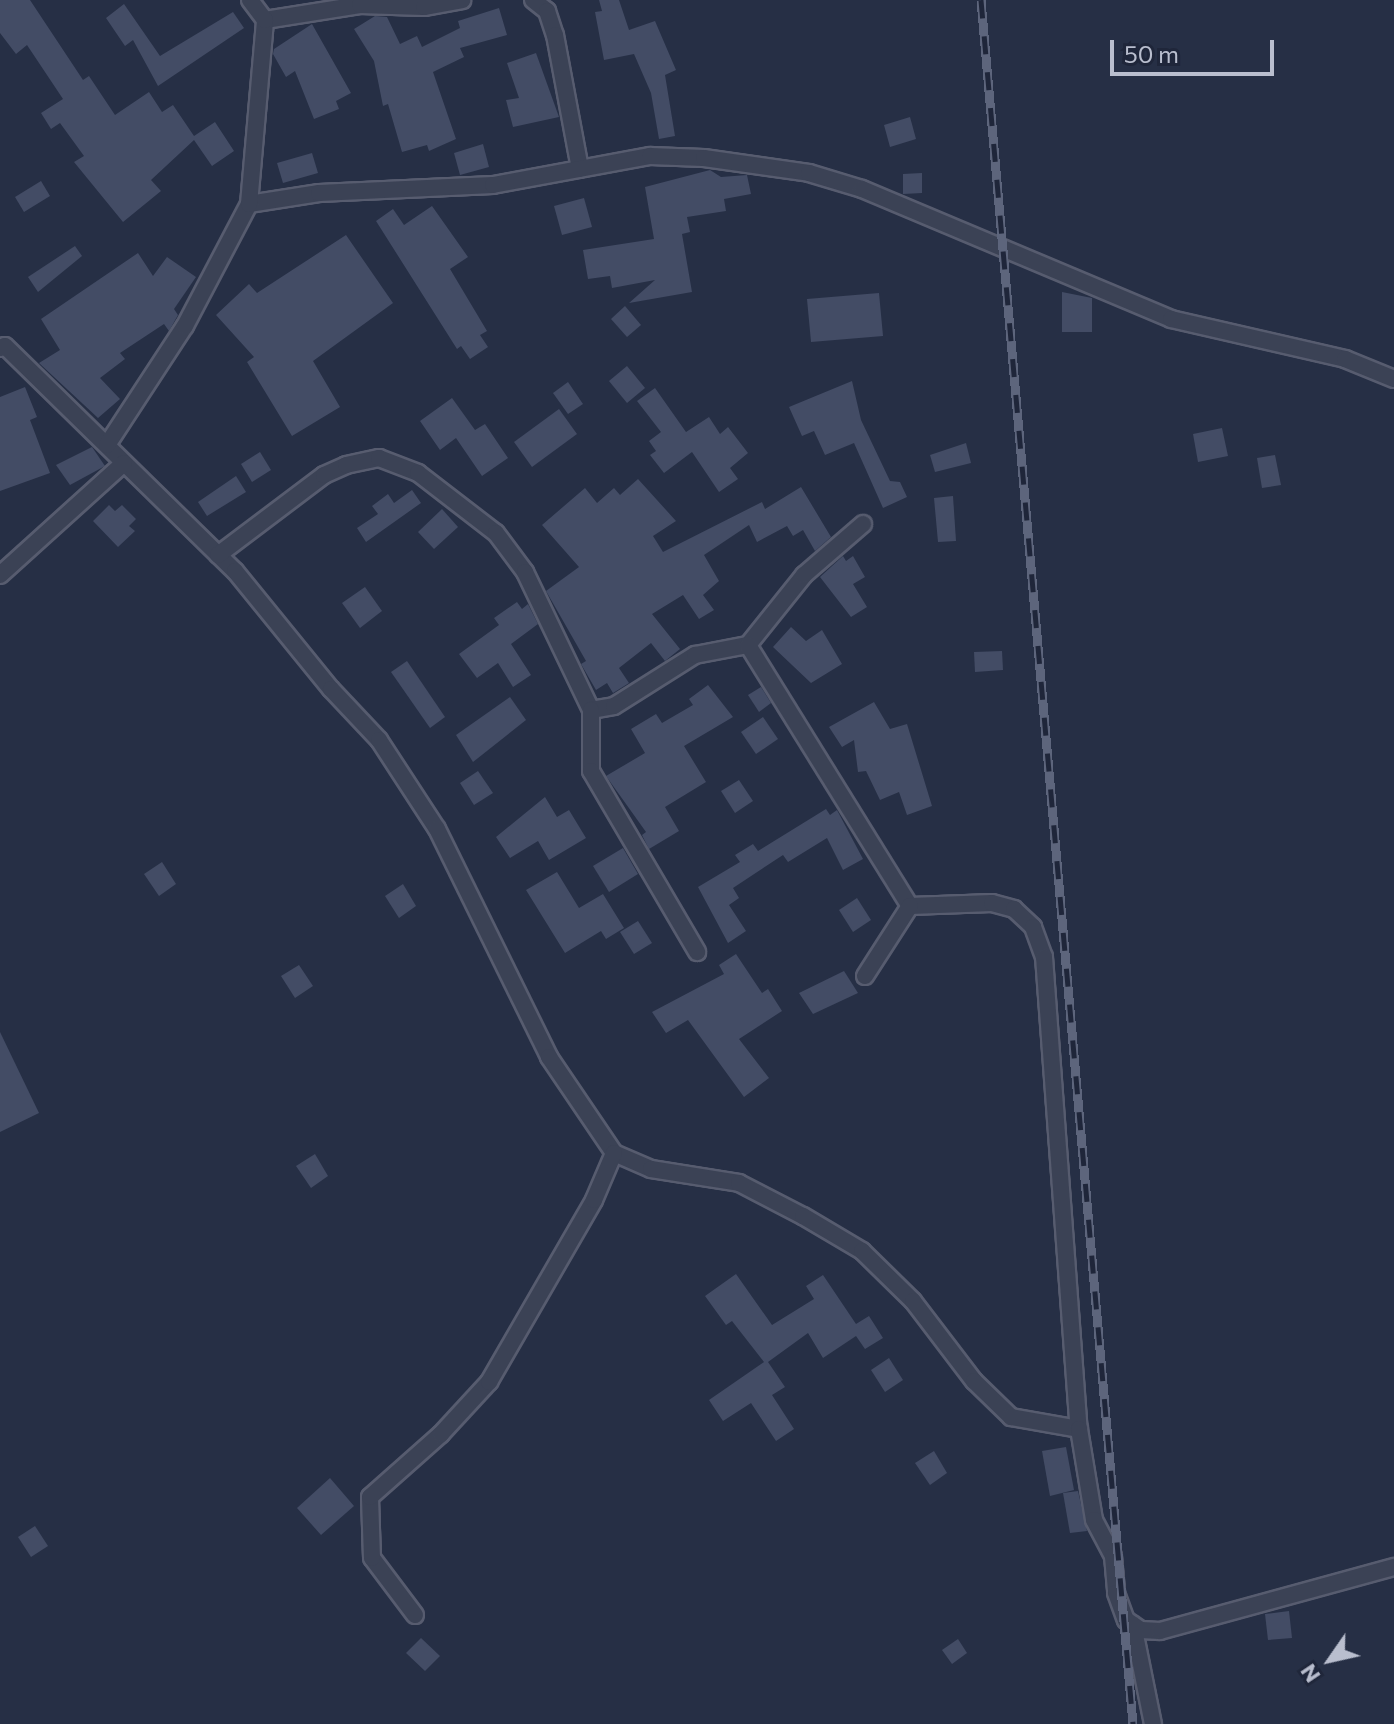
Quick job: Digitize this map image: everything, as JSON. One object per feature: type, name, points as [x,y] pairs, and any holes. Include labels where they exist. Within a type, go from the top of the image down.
[{"type":"street","points":[[107,445],[185,326],[249,204],[265,20],[250,0]]},
{"type":"street","points":[[265,20],[360,5],[424,7],[462,0]]},
{"type":"street","points":[[533,0],[547,11],[555,35],[580,169]]},
{"type":"street","points":[[249,204],[319,193],[493,185],[650,156],[704,158],[809,173],[862,189],[1171,319],[1345,359],[1394,379]]},
{"type":"street","points":[[2,343],[218,555],[407,778],[549,1057],[614,1153],[651,1169],[739,1183],[862,1251],[903,1291],[974,1381],[1011,1417],[1079,1429]]},
{"type":"street","points":[[218,555],[324,475],[346,465],[379,458],[418,473],[496,533],[518,562],[591,710],[591,771],[697,952]]},
{"type":"street","points":[[0,575],[124,463]]},
{"type":"street","points":[[591,710],[614,706],[695,655],[748,645],[804,575],[863,524]]},
{"type":"street","points":[[748,645],[910,906]]},
{"type":"street","points":[[910,906],[992,903],[1014,909],[1033,927],[1044,957],[1079,1429],[1094,1520],[1113,1556],[1119,1609],[1133,1625],[1153,1724]]},
{"type":"street","points":[[865,976],[910,906]]},
{"type":"street","points":[[415,1615],[372,1558],[370,1497],[441,1434],[489,1382],[594,1200],[614,1153]]},
{"type":"street","points":[[1133,1625],[1160,1631],[1394,1567]]},
{"type":"building","points":[[0,0],[30,0],[83,80],[89,76],[115,115],[149,92],[162,112],[173,105],[194,136],[215,122],[234,151],[212,166],[194,140],[151,180],[161,191],[123,222],[74,162],[84,156],[60,123],[51,129],[41,113],[63,99],[27,45],[16,54],[0,33]]},
{"type":"building","points":[[599,0],[619,0],[629,30],[655,21],[676,70],[665,75],[675,136],[659,139],[651,93],[634,54],[604,60],[595,12],[602,11]]},
{"type":"building","points":[[124,4],[160,56],[233,12],[244,28],[158,86],[133,40],[125,46],[106,18]]},
{"type":"building","points":[[499,8],[507,35],[460,48],[464,57],[433,72],[456,139],[429,151],[427,145],[402,152],[388,104],[383,106],[374,61],[354,29],[375,16],[387,17],[400,44],[417,36],[422,47],[460,28],[458,21]]},
{"type":"building","points":[[312,24],[351,93],[336,101],[339,109],[314,119],[295,71],[286,77],[273,54],[274,49]]},
{"type":"building","points":[[536,53],[559,117],[513,127],[506,100],[519,98],[507,63]]},
{"type":"building","points":[[910,117],[916,139],[890,147],[884,125]]},
{"type":"building","points":[[483,144],[489,167],[460,175],[454,153]]},
{"type":"building","points":[[312,153],[318,173],[283,183],[277,163]]},
{"type":"building","points":[[710,170],[721,177],[747,175],[751,194],[724,199],[726,211],[687,217],[690,232],[682,234],[692,292],[629,303],[655,280],[612,288],[610,276],[588,279],[583,250],[654,239],[645,187]]},
{"type":"building","points":[[922,173],[922,193],[903,194],[903,174]]},
{"type":"building","points":[[41,181],[50,196],[24,212],[15,197]]},
{"type":"building","points":[[584,198],[592,227],[562,235],[554,206]]},
{"type":"building","points":[[432,206],[468,257],[450,269],[487,331],[480,335],[488,347],[470,359],[461,346],[457,349],[376,221],[393,209],[404,225]]},
{"type":"building","points":[[346,235],[393,303],[313,361],[340,407],[292,436],[247,362],[254,357],[216,315],[249,284],[257,293]]},
{"type":"building","points":[[75,246],[82,256],[38,292],[28,277]]},
{"type":"building","points":[[138,253],[153,276],[167,257],[196,277],[174,309],[178,315],[169,331],[164,324],[120,353],[125,359],[100,378],[120,399],[98,418],[39,363],[60,350],[41,319]]},
{"type":"building","points":[[1062,292],[1092,298],[1092,332],[1062,332]]},
{"type":"building","points":[[879,293],[883,336],[811,342],[807,299]]},
{"type":"building","points":[[625,306],[641,325],[627,337],[611,319]]},
{"type":"building","points":[[627,366],[645,388],[627,403],[609,381]]},
{"type":"building","points":[[852,381],[861,420],[890,481],[900,482],[907,497],[883,508],[854,443],[825,455],[814,431],[802,436],[789,407]]},
{"type":"building","points":[[568,382],[583,404],[568,414],[553,393]]},
{"type":"building","points":[[25,387],[37,417],[30,420],[50,473],[0,491],[0,397]]},
{"type":"building","points":[[655,388],[686,432],[709,417],[720,434],[728,427],[748,453],[730,468],[738,479],[719,492],[692,452],[664,473],[650,455],[656,451],[649,441],[661,432],[637,401]]},
{"type":"building","points":[[452,398],[475,430],[485,424],[508,458],[482,476],[456,438],[440,450],[420,421]]},
{"type":"building","points":[[559,409],[577,434],[532,467],[514,442]]},
{"type":"building","points":[[1222,428],[1228,456],[1198,462],[1193,434]]},
{"type":"building","points":[[966,443],[971,463],[935,472],[930,455]]},
{"type":"building","points":[[92,447],[105,466],[70,485],[56,465]]},
{"type":"building","points":[[260,452],[271,470],[252,482],[241,464]]},
{"type":"building","points":[[1275,455],[1281,485],[1262,488],[1257,458]]},
{"type":"building","points":[[236,476],[246,492],[207,516],[198,502]]},
{"type":"building","points":[[638,479],[676,521],[653,536],[663,552],[762,502],[765,509],[801,487],[831,537],[815,551],[803,530],[793,536],[787,526],[757,542],[749,525],[704,555],[719,581],[703,595],[714,610],[699,619],[683,595],[652,614],[680,649],[665,661],[651,643],[619,668],[629,683],[613,693],[607,683],[596,690],[581,664],[586,661],[546,591],[579,567],[542,525],[585,488],[597,503],[614,488],[620,495]]},
{"type":"building","points":[[412,490],[421,503],[366,542],[357,528],[378,514],[372,506],[388,494],[394,503]]},
{"type":"building","points":[[953,496],[956,541],[938,542],[934,498]]},
{"type":"building","points":[[109,505],[115,511],[122,505],[136,519],[129,526],[135,531],[118,547],[93,521]]},
{"type":"building","points":[[442,509],[458,527],[434,549],[418,532]]},
{"type":"building","points":[[843,556],[846,561],[853,556],[865,577],[853,584],[867,607],[851,617],[820,577]]},
{"type":"building","points":[[365,587],[382,611],[360,628],[342,603]]},
{"type":"building","points":[[517,602],[522,609],[528,604],[538,624],[511,644],[531,675],[513,687],[498,663],[477,678],[459,654],[499,625],[494,618]]},
{"type":"building","points":[[791,627],[806,641],[822,630],[842,664],[811,683],[773,647]]},
{"type":"building","points":[[1002,651],[1003,670],[975,672],[974,652]]},
{"type":"building","points":[[407,661],[445,717],[430,728],[391,672]]},
{"type":"building","points":[[708,685],[733,717],[684,746],[706,782],[665,807],[679,831],[649,849],[642,835],[646,832],[606,776],[645,753],[631,729],[656,714],[662,723],[693,705],[689,699]]},
{"type":"building","points":[[761,687],[771,703],[759,712],[748,695]]},
{"type":"building","points":[[510,697],[526,720],[473,762],[456,735]]},
{"type":"building","points":[[874,702],[890,729],[907,724],[932,806],[907,815],[899,792],[880,800],[866,771],[858,772],[854,740],[842,747],[829,727]]},
{"type":"building","points":[[763,717],[778,739],[756,754],[741,732]]},
{"type":"building","points":[[478,771],[493,793],[474,805],[460,783]]},
{"type":"building","points":[[739,780],[753,801],[735,813],[721,791]]},
{"type":"building","points":[[545,797],[557,817],[569,810],[586,838],[549,860],[538,841],[510,858],[496,837]]},
{"type":"building","points":[[826,809],[830,815],[837,810],[863,859],[843,870],[827,838],[788,862],[783,855],[733,888],[739,898],[729,905],[746,931],[728,943],[698,887],[740,862],[735,855],[753,844],[758,851]]},
{"type":"building","points":[[623,848],[638,874],[609,892],[593,866]]},
{"type":"building","points":[[162,862],[176,884],[159,896],[144,874]]},
{"type":"building","points":[[557,872],[579,908],[603,894],[624,928],[606,939],[601,931],[565,953],[526,890]]},
{"type":"building","points":[[403,884],[416,906],[399,918],[385,896]]},
{"type":"building","points":[[857,898],[871,920],[853,932],[839,910]]},
{"type":"building","points":[[638,921],[652,943],[634,954],[620,932]]},
{"type":"building","points":[[736,954],[762,993],[768,989],[782,1011],[739,1039],[769,1078],[744,1097],[688,1020],[666,1033],[652,1012],[724,974],[719,965]]},
{"type":"building","points":[[299,965],[313,986],[295,998],[281,976]]},
{"type":"building","points":[[844,971],[858,993],[813,1014],[799,993]]},
{"type":"building","points":[[0,1032],[39,1113],[0,1132]]},
{"type":"building","points":[[315,1154],[328,1176],[311,1188],[296,1166]]},
{"type":"building","points":[[736,1274],[772,1325],[814,1299],[806,1286],[823,1275],[856,1324],[869,1316],[883,1338],[865,1349],[856,1336],[823,1358],[808,1333],[768,1362],[785,1387],[772,1395],[794,1429],[776,1441],[751,1403],[723,1421],[709,1400],[764,1362],[732,1321],[726,1325],[705,1296]]},
{"type":"building","points":[[889,1358],[903,1380],[885,1392],[871,1370]]},
{"type":"building","points":[[1066,1447],[1074,1490],[1050,1496],[1042,1451]]},
{"type":"building","points":[[934,1451],[947,1473],[930,1485],[915,1463]]},
{"type":"building","points":[[330,1478],[354,1506],[321,1535],[297,1508]]},
{"type":"building","points":[[1078,1491],[1087,1531],[1070,1533],[1063,1493]]},
{"type":"building","points":[[35,1526],[48,1546],[31,1557],[18,1537]]},
{"type":"building","points":[[1289,1611],[1292,1638],[1268,1640],[1265,1614]]},
{"type":"building","points":[[421,1638],[440,1656],[425,1671],[406,1653]]},
{"type":"building","points":[[958,1639],[967,1653],[952,1664],[942,1650]]},
{"type":"railway","points":[[981,0],[1133,1724]]}]
